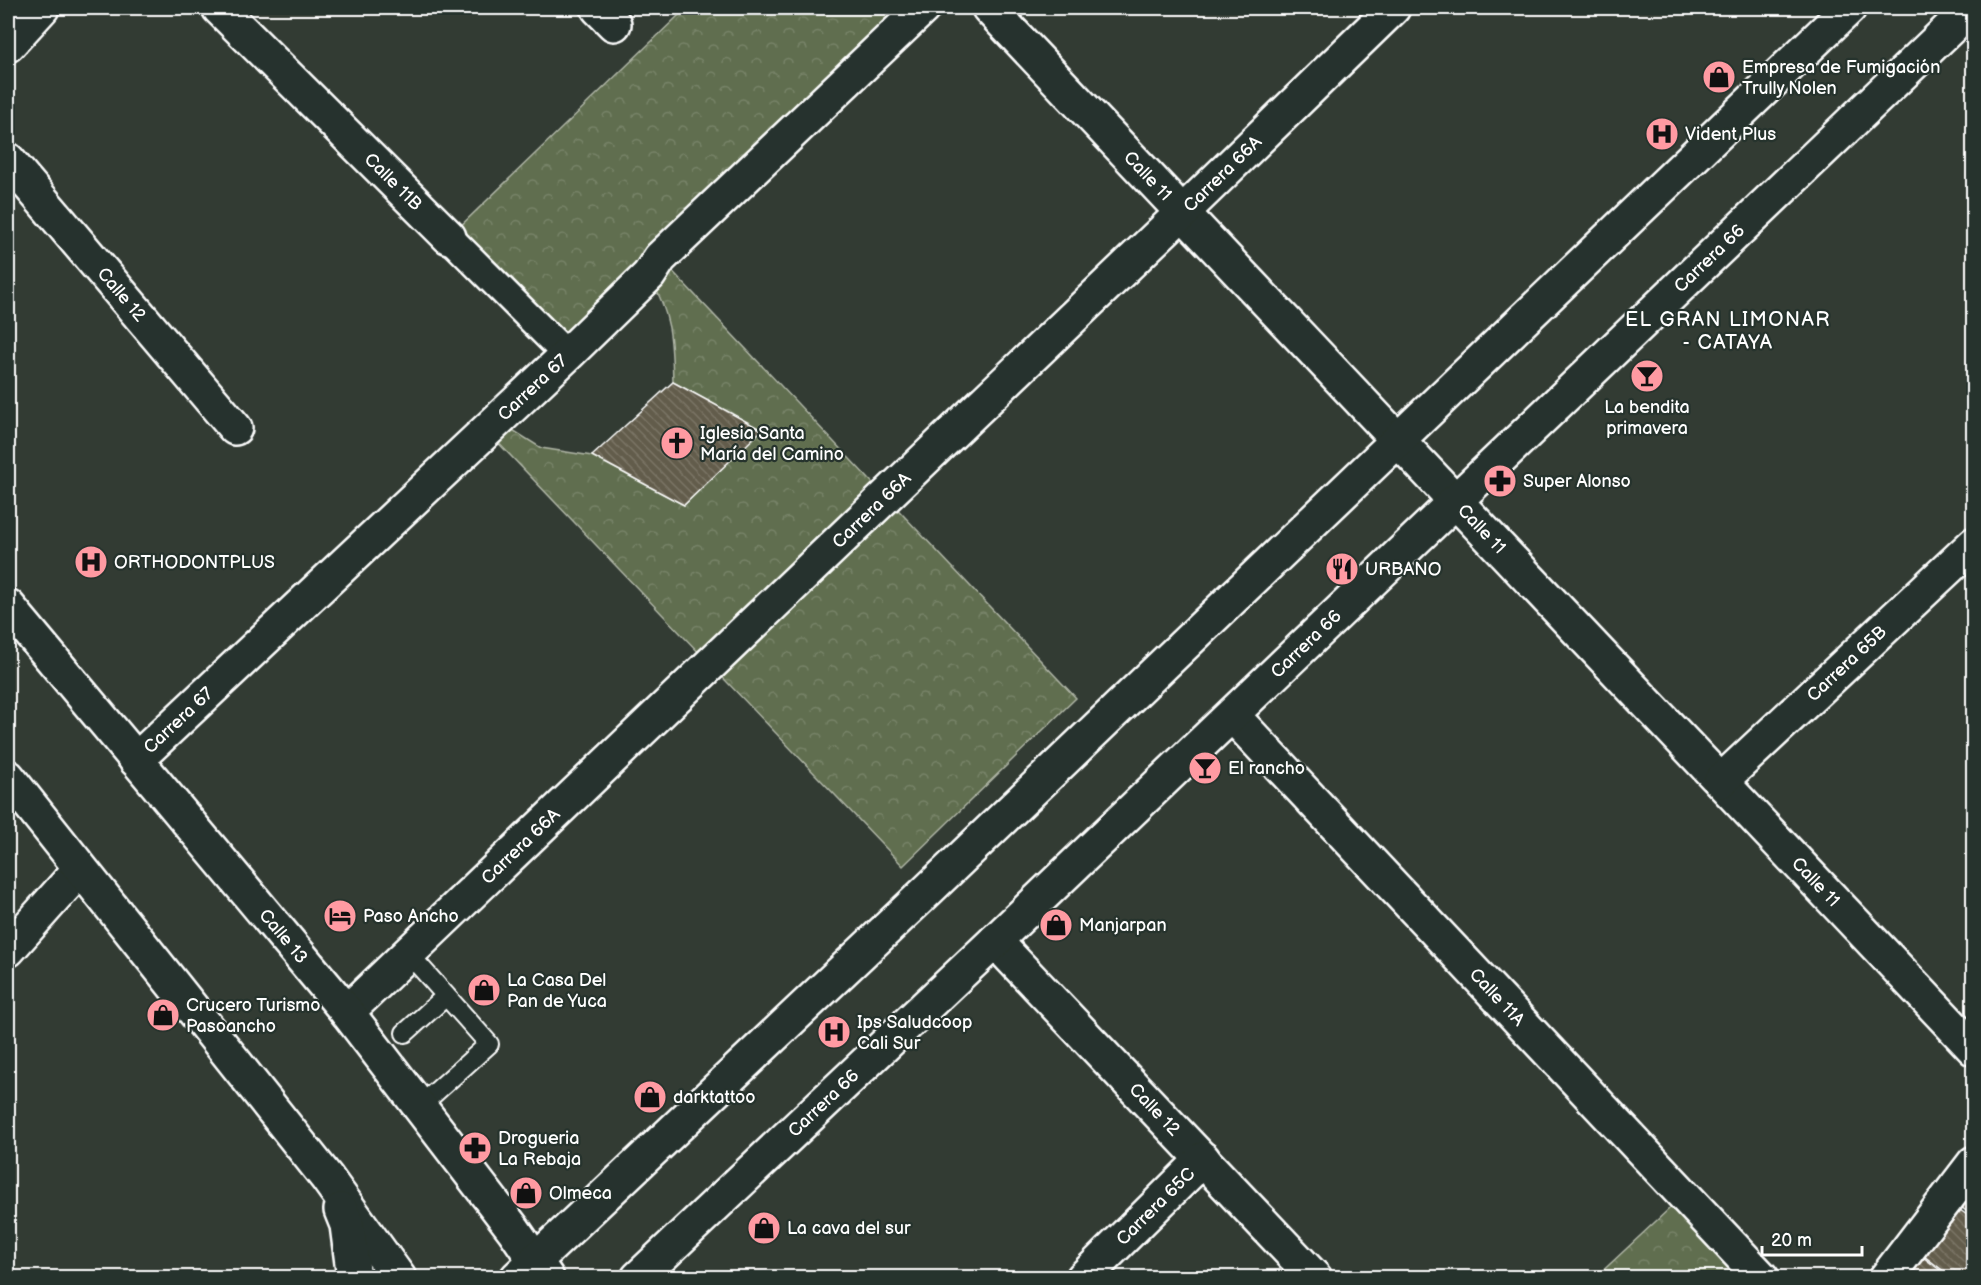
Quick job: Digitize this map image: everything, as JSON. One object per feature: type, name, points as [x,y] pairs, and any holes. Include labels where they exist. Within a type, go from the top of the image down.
[{"type":"street","points":[[8,45],[42,8]]},
{"type":"street","name":"Calle 11B","points":[[219,8],[567,355]]},
{"type":"street","name":"Carrera 67","points":[[136,760],[567,355],[649,275],[660,258],[923,8]]},
{"type":"street","name":"Calle 11","points":[[989,8],[1974,1049]]},
{"type":"street","name":"Carrera 66A","points":[[347,1012],[1393,8]]},
{"type":"street","points":[[533,1272],[1849,8]]},
{"type":"street","name":"Carrera 66","points":[[638,1278],[995,941],[1971,8]]},
{"type":"street","name":"Calle 12","points":[[8,160],[235,428]]},
{"type":"street","name":"Carrera 65B","points":[[1721,781],[1974,544]]},
{"type":"street","name":"Calle 13","points":[[8,606],[347,1012],[420,1106],[533,1272]]},
{"type":"street","name":"Calle 11A","points":[[1232,715],[1762,1278]]},
{"type":"street","points":[[8,777],[327,1178],[399,1278]]},
{"type":"street","points":[[8,950],[80,869]]},
{"type":"street","name":"Calle 12","points":[[995,941],[1315,1278]]},
{"type":"street","name":"Carrera 65C","points":[[1083,1278],[1203,1159]]},
{"type":"street","points":[[1886,1278],[1974,1162]]},
{"type":"street","points":[[327,1178],[347,1225],[354,1278]]},
{"type":"lane","points":[[408,953],[489,1044],[420,1106]]},
{"type":"lane","points":[[405,1033],[446,996]]},
{"type":"green space","points":[[673,8],[923,8],[660,258],[1076,698],[903,866],[486,430],[508,427],[541,448],[592,456],[684,505],[761,430],[673,382],[669,327],[662,302],[649,275],[567,355],[449,237],[679,15]]},
{"type":"green space","points":[[1684,1195],[1762,1278],[1595,1278]]},
{"type":"building","name":"Iglesia Santa María del Camino","points":[[673,382],[762,430],[684,505],[592,456]]},
{"type":"building","points":[[1974,1191],[1974,1217],[1961,1207]]},
{"type":"building","points":[[1960,1210],[1974,1220],[1974,1278],[1953,1278],[1924,1256]]},
{"type":"building","points":[[1923,1257],[1950,1278],[1908,1278]]},
{"type":"place","name":"Empresa de Fumigación Trully Nolen","points":[[1719,77]]},
{"type":"place","name":"Vident Plus","points":[[1662,134]]},
{"type":"place","name":"La bendita primavera","points":[[1647,376]]},
{"type":"place","name":"Iglesia Santa María del Camino","points":[[677,443]]},
{"type":"place","name":"Super Alonso","points":[[1500,481]]},
{"type":"place","name":"ORTHODONTPLUS","points":[[91,562]]},
{"type":"place","name":"URBANO","points":[[1342,569]]},
{"type":"place","name":"El rancho","points":[[1205,768]]},
{"type":"place","name":"Paso Ancho","points":[[340,916]]},
{"type":"place","name":"Manjarpan","points":[[1056,925]]},
{"type":"place","name":"La Casa Del Pan de Yuca","points":[[484,990]]},
{"type":"place","name":"Crucero Turismo Pasoancho","points":[[163,1015]]},
{"type":"place","name":"Ips Saludcoop Cali Sur","points":[[834,1032]]},
{"type":"place","name":"darktattoo","points":[[650,1097]]},
{"type":"place","name":"Drogueria La Rebaja","points":[[475,1148]]},
{"type":"place","name":"Olmeca","points":[[526,1193]]},
{"type":"place","name":"La cava del sur","points":[[764,1228]]},
{"type":"district","name":"EL GRAN LIMONAR - CATAYA","points":[[1728,332]]}]
